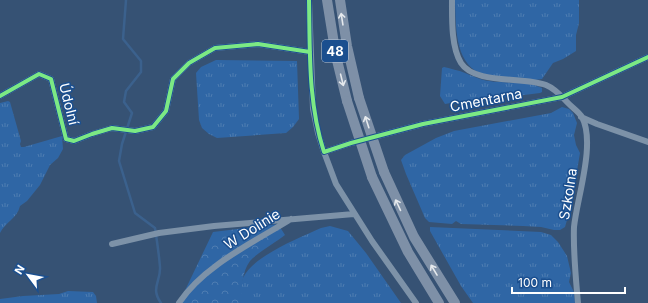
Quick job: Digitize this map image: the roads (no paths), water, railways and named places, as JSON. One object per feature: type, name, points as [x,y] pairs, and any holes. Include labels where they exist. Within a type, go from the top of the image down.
[{"type":"highway","name":"48","points":[[327,0],[335,50],[347,102],[372,177],[408,252],[439,303]]},
{"type":"highway","name":"48","points":[[340,0],[347,46],[359,98],[384,172],[414,237],[454,303]]},
{"type":"street","points":[[309,0],[313,109],[324,152],[336,184],[354,214],[416,303]]},
{"type":"street","points":[[452,0],[456,50],[460,62],[466,69],[481,76],[544,84],[559,93],[582,116],[597,124],[648,142]]},
{"type":"street","name":"Údolní","points":[[0,96],[39,74],[51,79],[66,139],[74,141],[112,128],[135,131],[154,127],[166,111],[173,79],[188,63],[215,48],[258,44],[310,52]]},
{"type":"street","name":"Cmentarna","points":[[324,152],[351,143],[423,124],[562,97],[648,57]]},
{"type":"street","name":"Szkolna","points":[[578,303],[574,228],[585,163],[587,135],[582,116]]},
{"type":"street","points":[[587,135],[597,124]]},
{"type":"street","points":[[292,218],[354,214]]},
{"type":"street","name":"W Dolinie","points":[[112,244],[156,234],[292,218]]},
{"type":"street","name":"W Dolinie","points":[[179,303],[197,280],[292,218]]},
{"type":"waterway","points":[[126,0],[123,39],[141,61],[141,72],[126,91],[124,102],[132,113],[122,144],[119,161],[135,213],[155,228],[160,267],[156,293],[161,303]]}]
